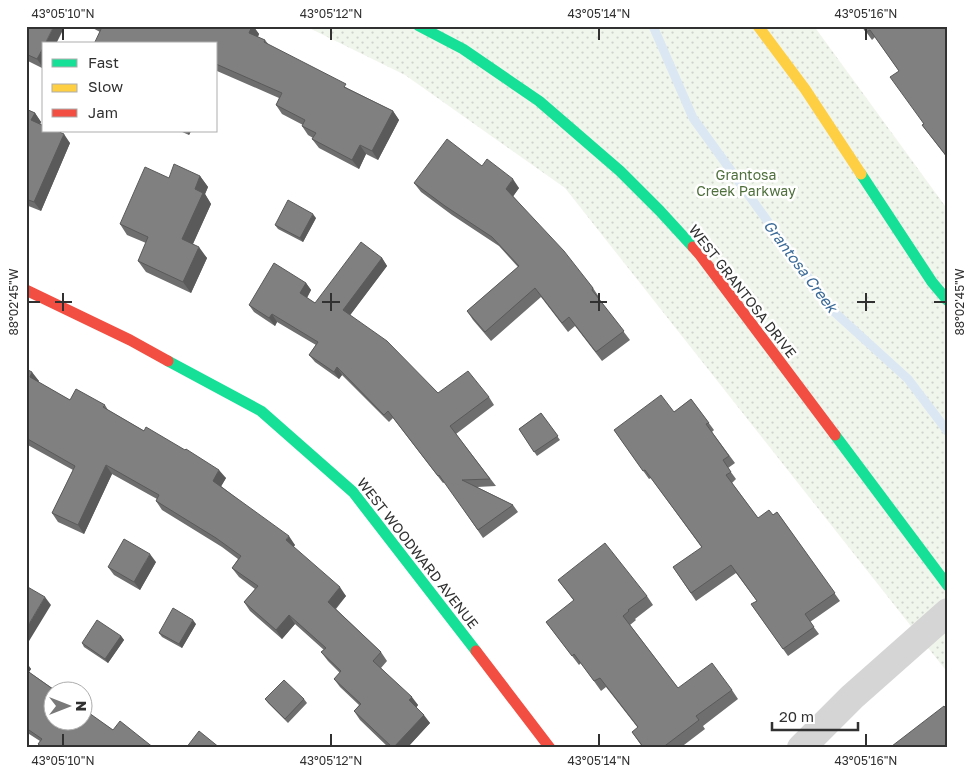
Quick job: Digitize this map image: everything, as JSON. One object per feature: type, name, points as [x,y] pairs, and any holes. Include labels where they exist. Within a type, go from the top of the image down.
[{"type":"street","name":"WEST GRANTOSA DRIVE","points":[[419,26],[463,50],[539,101],[620,171],[660,211],[700,255],[948,586]]},
{"type":"street","points":[[758,26],[805,89],[932,282],[948,301]]},
{"type":"street","name":"WEST WOODWARD AVENUE","points":[[26,290],[130,340],[261,411],[310,453],[353,492],[550,748]]},
{"type":"street","points":[[801,748],[852,697],[948,612]]},
{"type":"green space","name":"Grantosa Creek Parkway","points":[[305,26],[814,26],[948,210],[948,673],[565,188],[405,75]]},
{"type":"building","points":[[26,26],[54,26],[46,42],[42,42],[42,50],[37,59],[26,54]]},
{"type":"building","points":[[252,26],[249,33],[346,84],[344,87],[393,111],[372,151],[360,145],[352,160],[312,139],[316,133],[302,126],[305,120],[276,105],[282,93],[218,65],[218,42],[95,42],[102,27]]},
{"type":"building","points":[[862,26],[948,26],[948,158],[922,125],[924,124],[890,77],[899,71],[870,30],[866,32]]},
{"type":"building","points":[[26,109],[35,113],[31,120],[42,125],[42,132],[59,132],[64,134],[34,202],[26,199]]},
{"type":"building","points":[[447,139],[482,166],[487,159],[513,179],[506,189],[564,251],[624,331],[596,352],[569,317],[562,323],[535,288],[485,332],[467,311],[519,266],[492,237],[414,183]]},
{"type":"building","points":[[174,164],[200,176],[195,189],[203,193],[182,239],[199,247],[183,282],[138,261],[148,237],[120,224],[145,167],[169,178]]},
{"type":"building","points":[[288,200],[313,214],[300,238],[275,225]]},
{"type":"building","points":[[361,242],[382,258],[343,310],[387,341],[438,393],[468,371],[489,397],[450,426],[490,479],[462,480],[513,505],[478,530],[439,475],[388,411],[384,415],[337,367],[334,372],[309,355],[318,342],[272,314],[269,318],[249,305],[274,263],[306,283],[300,293],[315,303]]},
{"type":"building","points":[[26,369],[32,372],[30,377],[70,400],[76,389],[105,405],[103,407],[144,431],[146,427],[219,470],[213,481],[289,536],[286,540],[340,587],[328,602],[381,652],[373,661],[412,697],[409,700],[424,715],[393,748],[354,711],[361,704],[334,679],[341,671],[321,652],[326,648],[289,615],[276,630],[244,602],[258,586],[232,568],[241,556],[216,538],[156,501],[159,495],[106,465],[78,525],[52,513],[75,466],[26,438]]},
{"type":"building","points":[[661,395],[674,412],[691,399],[709,423],[706,424],[729,456],[723,460],[731,472],[726,475],[758,518],[769,510],[773,515],[777,512],[835,593],[805,614],[814,627],[783,649],[751,604],[757,601],[731,565],[691,593],[673,567],[702,547],[614,430]]},
{"type":"building","points":[[541,413],[558,436],[534,452],[519,429]]},
{"type":"building","points":[[124,539],[150,554],[134,582],[108,567]]},
{"type":"building","points":[[605,543],[647,596],[623,616],[678,688],[712,663],[732,690],[696,716],[699,720],[662,748],[644,748],[632,732],[638,727],[600,678],[594,681],[574,654],[572,656],[546,622],[574,600],[558,580]]},
{"type":"building","points":[[26,586],[45,597],[26,629]]},
{"type":"building","points":[[173,608],[193,620],[179,644],[159,633]]},
{"type":"building","points":[[97,620],[121,636],[105,659],[82,643]]},
{"type":"building","points":[[26,670],[43,682],[42,732],[92,732],[92,715],[113,730],[120,721],[154,748],[43,748],[38,744],[42,739],[26,728]]},
{"type":"building","points":[[284,680],[304,699],[285,719],[265,699]]},
{"type":"building","points":[[944,706],[948,711],[948,748],[893,748],[892,746]]},
{"type":"building","points":[[199,731],[220,748],[186,748]]},
{"type":"waterway","name":"Grantosa Creek","points":[[653,26],[693,118],[831,309],[908,379],[948,432]]},
{"type":"traffic: fast","points":[[419,26],[463,49],[539,101],[620,171],[693,247]]},
{"type":"traffic: fast","points":[[861,174],[932,282],[948,301]]},
{"type":"traffic: fast","points":[[168,361],[261,411],[353,492],[476,651]]},
{"type":"traffic: fast","points":[[835,435],[948,586]]},
{"type":"traffic: slow","points":[[758,26],[805,89],[861,174]]},
{"type":"traffic: jam","points":[[693,247],[835,435]]},
{"type":"traffic: jam","points":[[26,290],[130,340],[168,361]]},
{"type":"traffic: jam","points":[[476,651],[550,748]]}]
